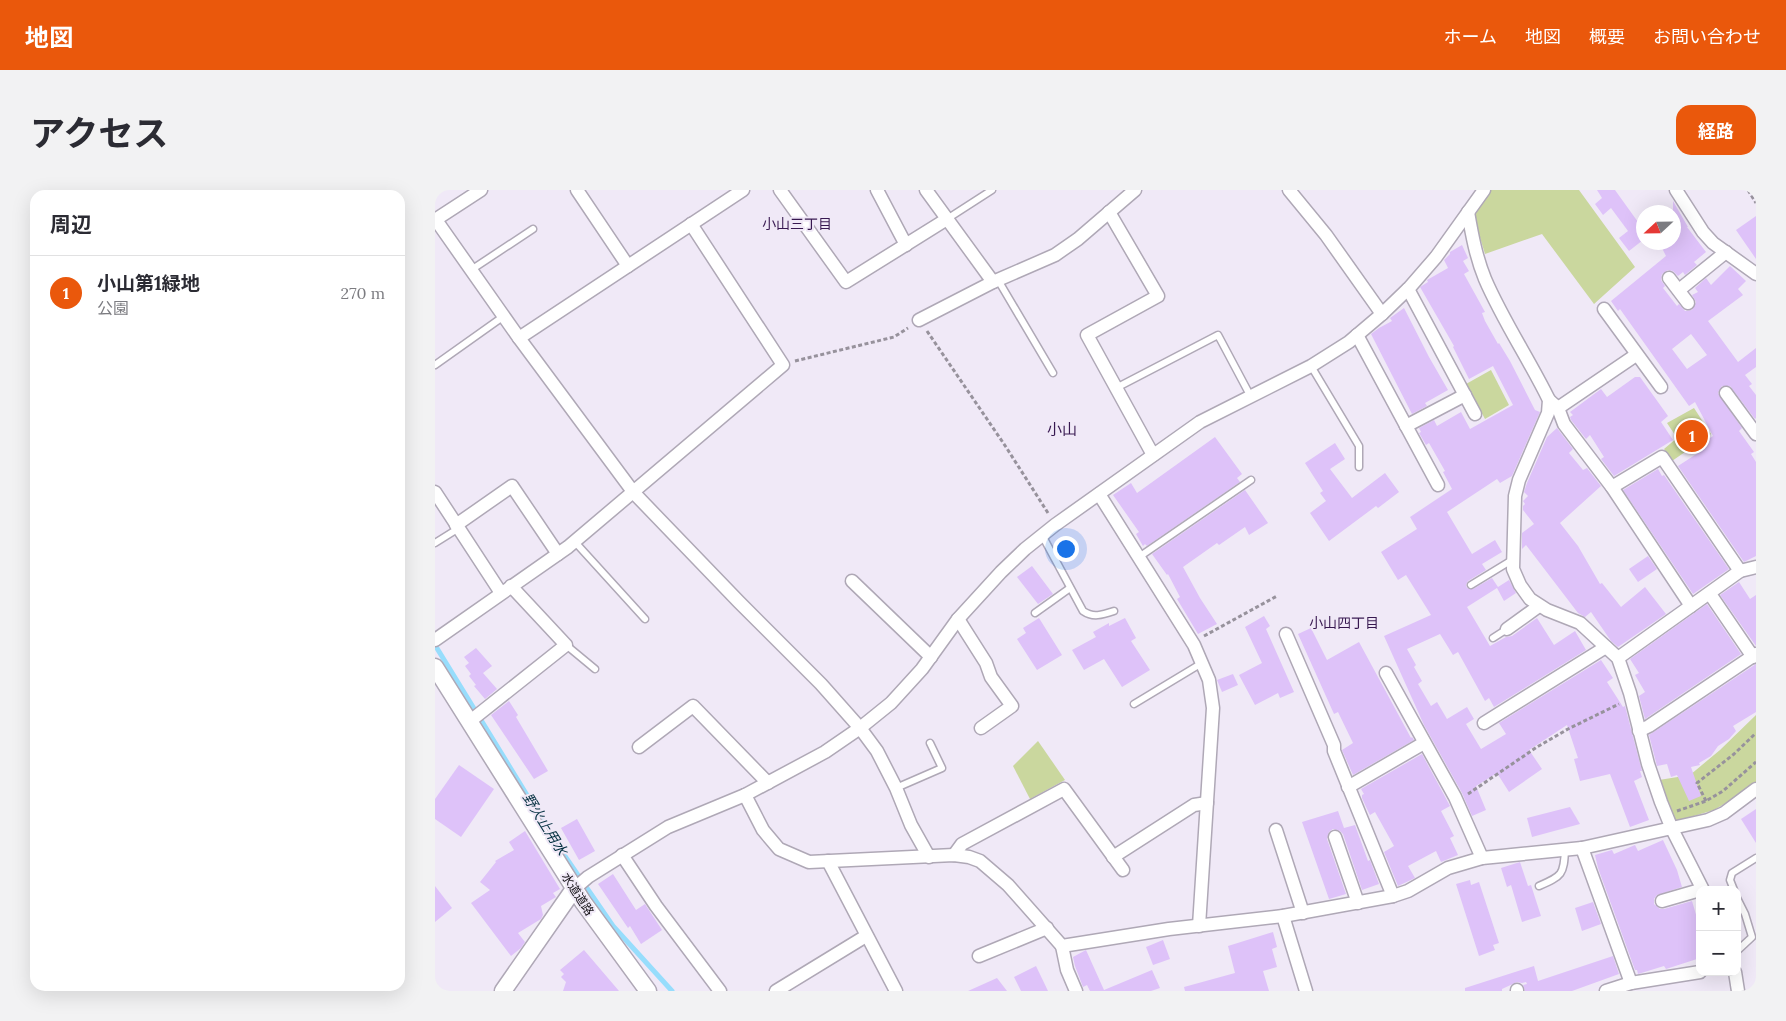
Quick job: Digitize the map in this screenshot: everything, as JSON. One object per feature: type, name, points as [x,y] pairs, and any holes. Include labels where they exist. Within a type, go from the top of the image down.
[{"type":"street","points":[[481,190],[435,220],[519,338],[635,492],[739,602],[821,684],[860,728],[877,751],[896,788],[911,825],[929,858]]},
{"type":"street","points":[[577,190],[628,266]]},
{"type":"street","points":[[519,338],[743,190]]},
{"type":"street","points":[[780,190],[846,282],[947,218]]},
{"type":"street","points":[[877,190],[906,244]]},
{"type":"street","points":[[926,190],[995,281]]},
{"type":"street","points":[[919,320],[995,281],[1055,255],[1078,239],[1135,190]]},
{"type":"street","points":[[1289,190],[1326,235],[1382,314]]},
{"type":"street","points":[[503,991],[574,890],[588,877],[668,827],[745,795],[825,752],[860,728],[891,703],[931,657],[958,619],[1025,549],[1055,525],[1200,422],[1311,366],[1357,335],[1408,289],[1436,257],[1484,190]]},
{"type":"street","points":[[1676,190],[1703,232],[1756,274]]},
{"type":"street","points":[[1109,212],[1159,296],[1087,335],[1153,455]]},
{"type":"street","points":[[1468,212],[1473,239],[1484,277],[1510,330],[1564,424],[1612,487],[1691,606]]},
{"type":"street","points":[[435,640],[575,542],[783,365],[691,224]]},
{"type":"street","points":[[1679,290],[1726,252]]},
{"type":"street","points":[[1669,278],[1688,303]]},
{"type":"street","points":[[1408,289],[1475,414]]},
{"type":"street","points":[[1603,309],[1661,388]]},
{"type":"street","points":[[1357,335],[1438,485]]},
{"type":"street","points":[[1636,355],[1554,404],[1548,413],[1519,480],[1515,496],[1513,569],[1520,585],[1530,599],[1539,606],[1580,623],[1618,658],[1631,698],[1648,764],[1666,814],[1700,886]]},
{"type":"street","points":[[1726,393],[1756,434]]},
{"type":"street","points":[[1406,426],[1465,395]]},
{"type":"street","points":[[1612,487],[1662,456],[1740,572]]},
{"type":"street","points":[[458,526],[513,486],[558,554]]},
{"type":"street","points":[[435,492],[506,590],[566,645],[469,722]]},
{"type":"street","points":[[1099,494],[1193,642],[1209,680],[1213,708],[1199,926]]},
{"type":"street","points":[[1618,658],[1740,572],[1756,567]]},
{"type":"street","points":[[852,581],[931,657]]},
{"type":"street","points":[[1639,730],[1649,726],[1755,655],[1711,594]]},
{"type":"street","points":[[1507,629],[1539,606]]},
{"type":"street","points":[[958,619],[986,663],[991,677],[1012,706],[981,728]]},
{"type":"street","points":[[1286,634],[1334,745],[1334,750],[1348,787],[1393,896]]},
{"type":"street","points":[[1484,723],[1606,647]]},
{"type":"street","name":"水道道路","points":[[435,667],[574,890],[647,991]]},
{"type":"street","points":[[1386,673],[1457,802],[1482,858]]},
{"type":"street","points":[[639,747],[693,706],[768,783]]},
{"type":"street","points":[[1348,787],[1424,743]]},
{"type":"street","points":[[954,855],[962,844],[1064,789],[1123,870]]},
{"type":"street","points":[[1063,946],[1169,929],[1303,913],[1393,896],[1408,891],[1448,868],[1482,858],[1582,848],[1708,820],[1723,813],[1756,789]]},
{"type":"street","points":[[745,795],[763,830],[779,848],[809,862],[929,858],[954,855],[969,856],[980,861],[1008,885],[1063,946],[1067,970],[1076,991]]},
{"type":"street","points":[[1113,857],[1194,805],[1207,804]]},
{"type":"street","points":[[1276,830],[1303,913]]},
{"type":"street","points":[[1335,837],[1357,903]]},
{"type":"street","points":[[1582,848],[1631,983]]},
{"type":"street","points":[[623,855],[656,906],[720,991]]},
{"type":"street","points":[[828,861],[896,991]]},
{"type":"street","points":[[1662,901],[1696,892]]},
{"type":"street","points":[[1283,916],[1306,991]]},
{"type":"street","points":[[979,956],[1047,928]]},
{"type":"street","points":[[776,991],[866,936]]},
{"type":"street","points":[[1606,991],[1631,983],[1696,973]]},
{"type":"street","points":[[1736,976],[1738,991]]},
{"type":"lane","points":[[947,218],[992,190]]},
{"type":"lane","points":[[471,270],[533,229]]},
{"type":"lane","points":[[995,281],[1053,373]]},
{"type":"lane","points":[[435,365],[504,316]]},
{"type":"lane","points":[[1116,388],[1218,336],[1251,397]]},
{"type":"lane","points":[[1311,366],[1359,446],[1359,467]]},
{"type":"lane","points":[[1139,557],[1251,480]]},
{"type":"lane","points":[[435,543],[458,526]]},
{"type":"lane","points":[[1042,536],[1083,611],[1089,616],[1102,615],[1113,611]]},
{"type":"lane","points":[[575,542],[645,619]]},
{"type":"lane","points":[[1471,585],[1512,560]]},
{"type":"lane","points":[[1035,613],[1070,588]]},
{"type":"lane","points":[[1493,638],[1507,629]]},
{"type":"lane","points":[[566,645],[595,669]]},
{"type":"lane","points":[[1135,704],[1202,663]]},
{"type":"lane","points":[[896,788],[942,768],[930,743]]},
{"type":"lane","points":[[1539,886],[1558,878],[1562,872],[1565,849]]},
{"type":"lane","points":[[1732,886],[1730,880],[1732,873],[1756,858]]},
{"type":"lane","points":[[1741,906],[1752,938],[1741,948]]},
{"type":"path","points":[[1748,190],[1756,202]]},
{"type":"path","points":[[783,365],[894,337],[919,320],[1006,448],[1055,525]]},
{"type":"path","points":[[1193,642],[1277,596]]},
{"type":"path","points":[[1457,802],[1537,747],[1568,729],[1631,698]]},
{"type":"path","points":[[1706,801],[1697,783],[1756,733]]},
{"type":"path","points":[[1666,814],[1706,801],[1723,791],[1756,762]]},
{"type":"green space","points":[[1491,190],[1579,190],[1635,267],[1594,304],[1542,234],[1485,254],[1472,211]]},
{"type":"green space","points":[[1491,370],[1509,405],[1485,419],[1466,384]]},
{"type":"green space","points":[[1694,408],[1711,434],[1672,461],[1664,449],[1677,438],[1667,423]]},
{"type":"green space","points":[[1756,715],[1756,783],[1714,810],[1677,821],[1673,818],[1659,780],[1690,775],[1720,750]]},
{"type":"green space","points":[[1038,741],[1065,780],[1030,799],[1013,766]]},
{"type":"building","points":[[1597,190],[1615,190],[1636,219],[1636,246],[1629,251],[1619,238],[1628,231],[1611,208],[1603,215],[1595,204],[1602,198]]},
{"type":"building","points":[[1681,215],[1687,227],[1706,252],[1694,262],[1697,265],[1685,275],[1683,272],[1678,276],[1673,271],[1668,270],[1662,274],[1661,280],[1665,286],[1663,288],[1677,306],[1679,304],[1685,311],[1692,310],[1696,302],[1692,295],[1698,292],[1695,288],[1706,278],[1711,285],[1730,266],[1746,281],[1738,289],[1743,295],[1708,321],[1738,362],[1756,348],[1756,367],[1745,375],[1752,384],[1749,386],[1756,395],[1756,418],[1730,386],[1722,386],[1718,393],[1742,428],[1739,431],[1754,452],[1751,454],[1756,462],[1756,556],[1744,562],[1678,466],[1698,453],[1695,448],[1713,436],[1695,402],[1689,406],[1620,309],[1618,311],[1611,301],[1666,256],[1663,250],[1681,250]],"holes":[[[1691,334],[1707,355],[1687,369],[1672,349]]]},
{"type":"building","points":[[1756,216],[1756,259],[1736,230]]},
{"type":"building","points":[[1462,245],[1468,258],[1463,261],[1469,271],[1464,274],[1485,312],[1482,313],[1485,321],[1510,361],[1535,410],[1540,412],[1512,476],[1500,483],[1497,479],[1447,512],[1472,554],[1495,540],[1502,552],[1482,564],[1486,570],[1468,581],[1467,588],[1473,589],[1492,578],[1498,587],[1509,580],[1516,593],[1504,601],[1497,588],[1467,607],[1490,646],[1506,637],[1512,636],[1537,618],[1554,645],[1575,631],[1586,650],[1494,707],[1489,698],[1485,701],[1458,652],[1453,655],[1440,634],[1407,649],[1422,681],[1418,684],[1431,706],[1437,702],[1447,719],[1467,707],[1474,719],[1466,724],[1481,749],[1506,734],[1499,723],[1601,660],[1613,678],[1607,682],[1623,707],[1625,706],[1642,771],[1640,771],[1642,777],[1634,781],[1649,820],[1630,827],[1610,774],[1580,781],[1574,759],[1578,758],[1567,725],[1529,750],[1542,769],[1509,792],[1497,773],[1476,786],[1486,810],[1472,816],[1462,793],[1424,725],[1384,636],[1431,615],[1406,575],[1398,580],[1381,552],[1417,529],[1410,517],[1452,489],[1443,472],[1445,471],[1429,443],[1426,445],[1419,433],[1421,432],[1419,428],[1434,420],[1437,426],[1461,412],[1470,429],[1513,405],[1493,366],[1469,379],[1454,346],[1420,287],[1428,282],[1427,280],[1448,268],[1444,260],[1450,252]]},
{"type":"building","points":[[1404,308],[1448,390],[1425,403],[1427,406],[1412,414],[1371,334],[1392,321],[1390,318]]},
{"type":"building","points":[[1635,377],[1640,377],[1668,416],[1661,422],[1673,440],[1614,476],[1601,459],[1604,457],[1590,435],[1586,439],[1571,420],[1570,417],[1573,415],[1570,412],[1601,389],[1607,397]]},
{"type":"building","points":[[1557,428],[1573,449],[1569,453],[1583,470],[1587,468],[1601,486],[1560,523],[1578,546],[1600,584],[1602,583],[1621,607],[1645,587],[1666,614],[1618,647],[1611,641],[1591,612],[1585,617],[1578,613],[1526,545],[1522,549],[1522,533],[1534,524],[1523,510],[1525,504],[1523,501],[1528,496],[1524,492],[1547,437]]},
{"type":"building","points":[[1215,437],[1242,474],[1237,478],[1240,482],[1147,546],[1145,544],[1143,546],[1136,534],[1139,532],[1113,495],[1131,483],[1137,493]]},
{"type":"building","points":[[1335,443],[1345,459],[1330,469],[1352,498],[1385,473],[1399,492],[1378,508],[1376,506],[1329,541],[1310,513],[1326,501],[1320,493],[1323,491],[1305,463]]},
{"type":"building","points":[[1658,469],[1729,569],[1693,594],[1623,490]]},
{"type":"building","points":[[1245,490],[1268,523],[1249,535],[1245,527],[1219,545],[1217,543],[1183,567],[1217,624],[1198,634],[1177,599],[1180,597],[1168,574],[1152,554]]},
{"type":"building","points":[[1648,556],[1657,569],[1638,582],[1629,569]]},
{"type":"building","points":[[1032,566],[1053,594],[1038,604],[1017,577]]},
{"type":"building","points":[[1739,582],[1750,599],[1756,595],[1756,646],[1720,595]]},
{"type":"building","points":[[1707,604],[1741,654],[1645,719],[1639,696],[1645,692],[1635,675],[1639,673],[1630,659]]},
{"type":"building","points":[[1264,616],[1270,626],[1266,629],[1294,692],[1280,698],[1278,693],[1255,705],[1239,675],[1262,663],[1245,627]]},
{"type":"building","points":[[1039,618],[1062,655],[1037,670],[1017,639],[1026,633],[1023,628]]},
{"type":"building","points":[[1125,618],[1136,638],[1131,641],[1150,670],[1122,687],[1104,659],[1084,670],[1072,650],[1096,637],[1093,632],[1109,623],[1109,626]]},
{"type":"building","points":[[1311,628],[1327,660],[1359,642],[1411,738],[1414,740],[1353,775],[1342,750],[1353,743],[1338,712],[1334,714],[1298,634]]},
{"type":"building","points":[[476,648],[492,666],[483,673],[497,689],[485,699],[474,686],[476,685],[469,676],[471,674],[465,666],[469,663],[464,657]]},
{"type":"building","points":[[1756,664],[1756,712],[1733,726],[1736,731],[1729,739],[1718,746],[1711,756],[1699,763],[1700,765],[1691,767],[1701,796],[1689,801],[1677,775],[1671,777],[1667,764],[1657,766],[1649,735]]},
{"type":"building","points":[[1233,674],[1238,685],[1222,692],[1217,680]]},
{"type":"building","points":[[509,701],[518,715],[516,717],[548,771],[534,779],[491,715]]},
{"type":"building","points":[[1422,754],[1450,806],[1441,811],[1454,836],[1450,838],[1458,855],[1441,862],[1436,851],[1408,866],[1415,878],[1398,886],[1384,852],[1394,846],[1375,812],[1370,815],[1362,798],[1364,794],[1361,789]]},
{"type":"building","points":[[459,765],[494,789],[461,837],[435,819],[435,799]]},
{"type":"building","points":[[1570,807],[1580,824],[1532,837],[1527,818]]},
{"type":"building","points":[[1756,809],[1756,843],[1741,819]]},
{"type":"building","points":[[1338,811],[1344,828],[1355,825],[1368,861],[1370,860],[1379,884],[1362,890],[1343,834],[1333,829],[1329,832],[1327,839],[1346,894],[1329,899],[1302,822]]},
{"type":"building","points":[[577,819],[595,851],[579,860],[561,828]]},
{"type":"building","points":[[525,831],[560,889],[553,893],[556,897],[541,906],[543,915],[541,919],[518,933],[525,942],[511,956],[471,903],[490,890],[480,882],[495,861],[514,850],[509,842]]},
{"type":"building","points":[[1663,840],[1677,870],[1682,887],[1657,895],[1654,899],[1654,904],[1660,909],[1664,909],[1692,901],[1696,915],[1696,959],[1666,969],[1664,966],[1638,974],[1598,868],[1595,855],[1612,850],[1614,854],[1635,845],[1638,851]]},
{"type":"building","points":[[1520,862],[1528,886],[1531,885],[1541,916],[1522,922],[1511,885],[1507,887],[1501,868]]},
{"type":"building","points":[[613,874],[636,910],[645,904],[662,930],[641,944],[630,926],[628,928],[598,884]]},
{"type":"building","points":[[1470,880],[1471,885],[1479,882],[1499,943],[1493,945],[1495,950],[1479,956],[1456,884]]},
{"type":"building","points":[[435,886],[452,908],[435,922]]},
{"type":"building","points":[[1593,902],[1601,924],[1582,931],[1575,908]]},
{"type":"building","points":[[1273,932],[1277,947],[1272,949],[1277,967],[1263,971],[1269,991],[1185,991],[1184,987],[1235,973],[1228,946]]},
{"type":"building","points":[[1163,940],[1170,959],[1153,965],[1146,947]]},
{"type":"building","points":[[584,950],[619,991],[563,991],[566,982],[561,977],[564,974],[560,970]]},
{"type":"building","points":[[1086,950],[1104,990],[1152,970],[1160,988],[1151,991],[1090,991],[1087,985],[1083,987],[1073,957]]},
{"type":"building","points":[[1613,956],[1619,974],[1572,991],[1525,991],[1523,985],[1527,984],[1526,982],[1517,982],[1502,989],[1502,991],[1465,991],[1465,988],[1534,966],[1538,981]]},
{"type":"building","points":[[1036,966],[1048,991],[1021,991],[1014,977]]},
{"type":"building","points":[[997,978],[1007,991],[968,991]]},
{"type":"waterway","name":"野火止用水","points":[[435,645],[560,849],[613,926],[672,991]]},
{"type":"place","name":"小山第1緑地","points":[[1692,436]]},
{"type":"district","name":"小山三丁目","points":[[797,224]]},
{"type":"district","name":"小山","points":[[1062,429]]},
{"type":"district","name":"小山四丁目","points":[[1344,623]]}]
